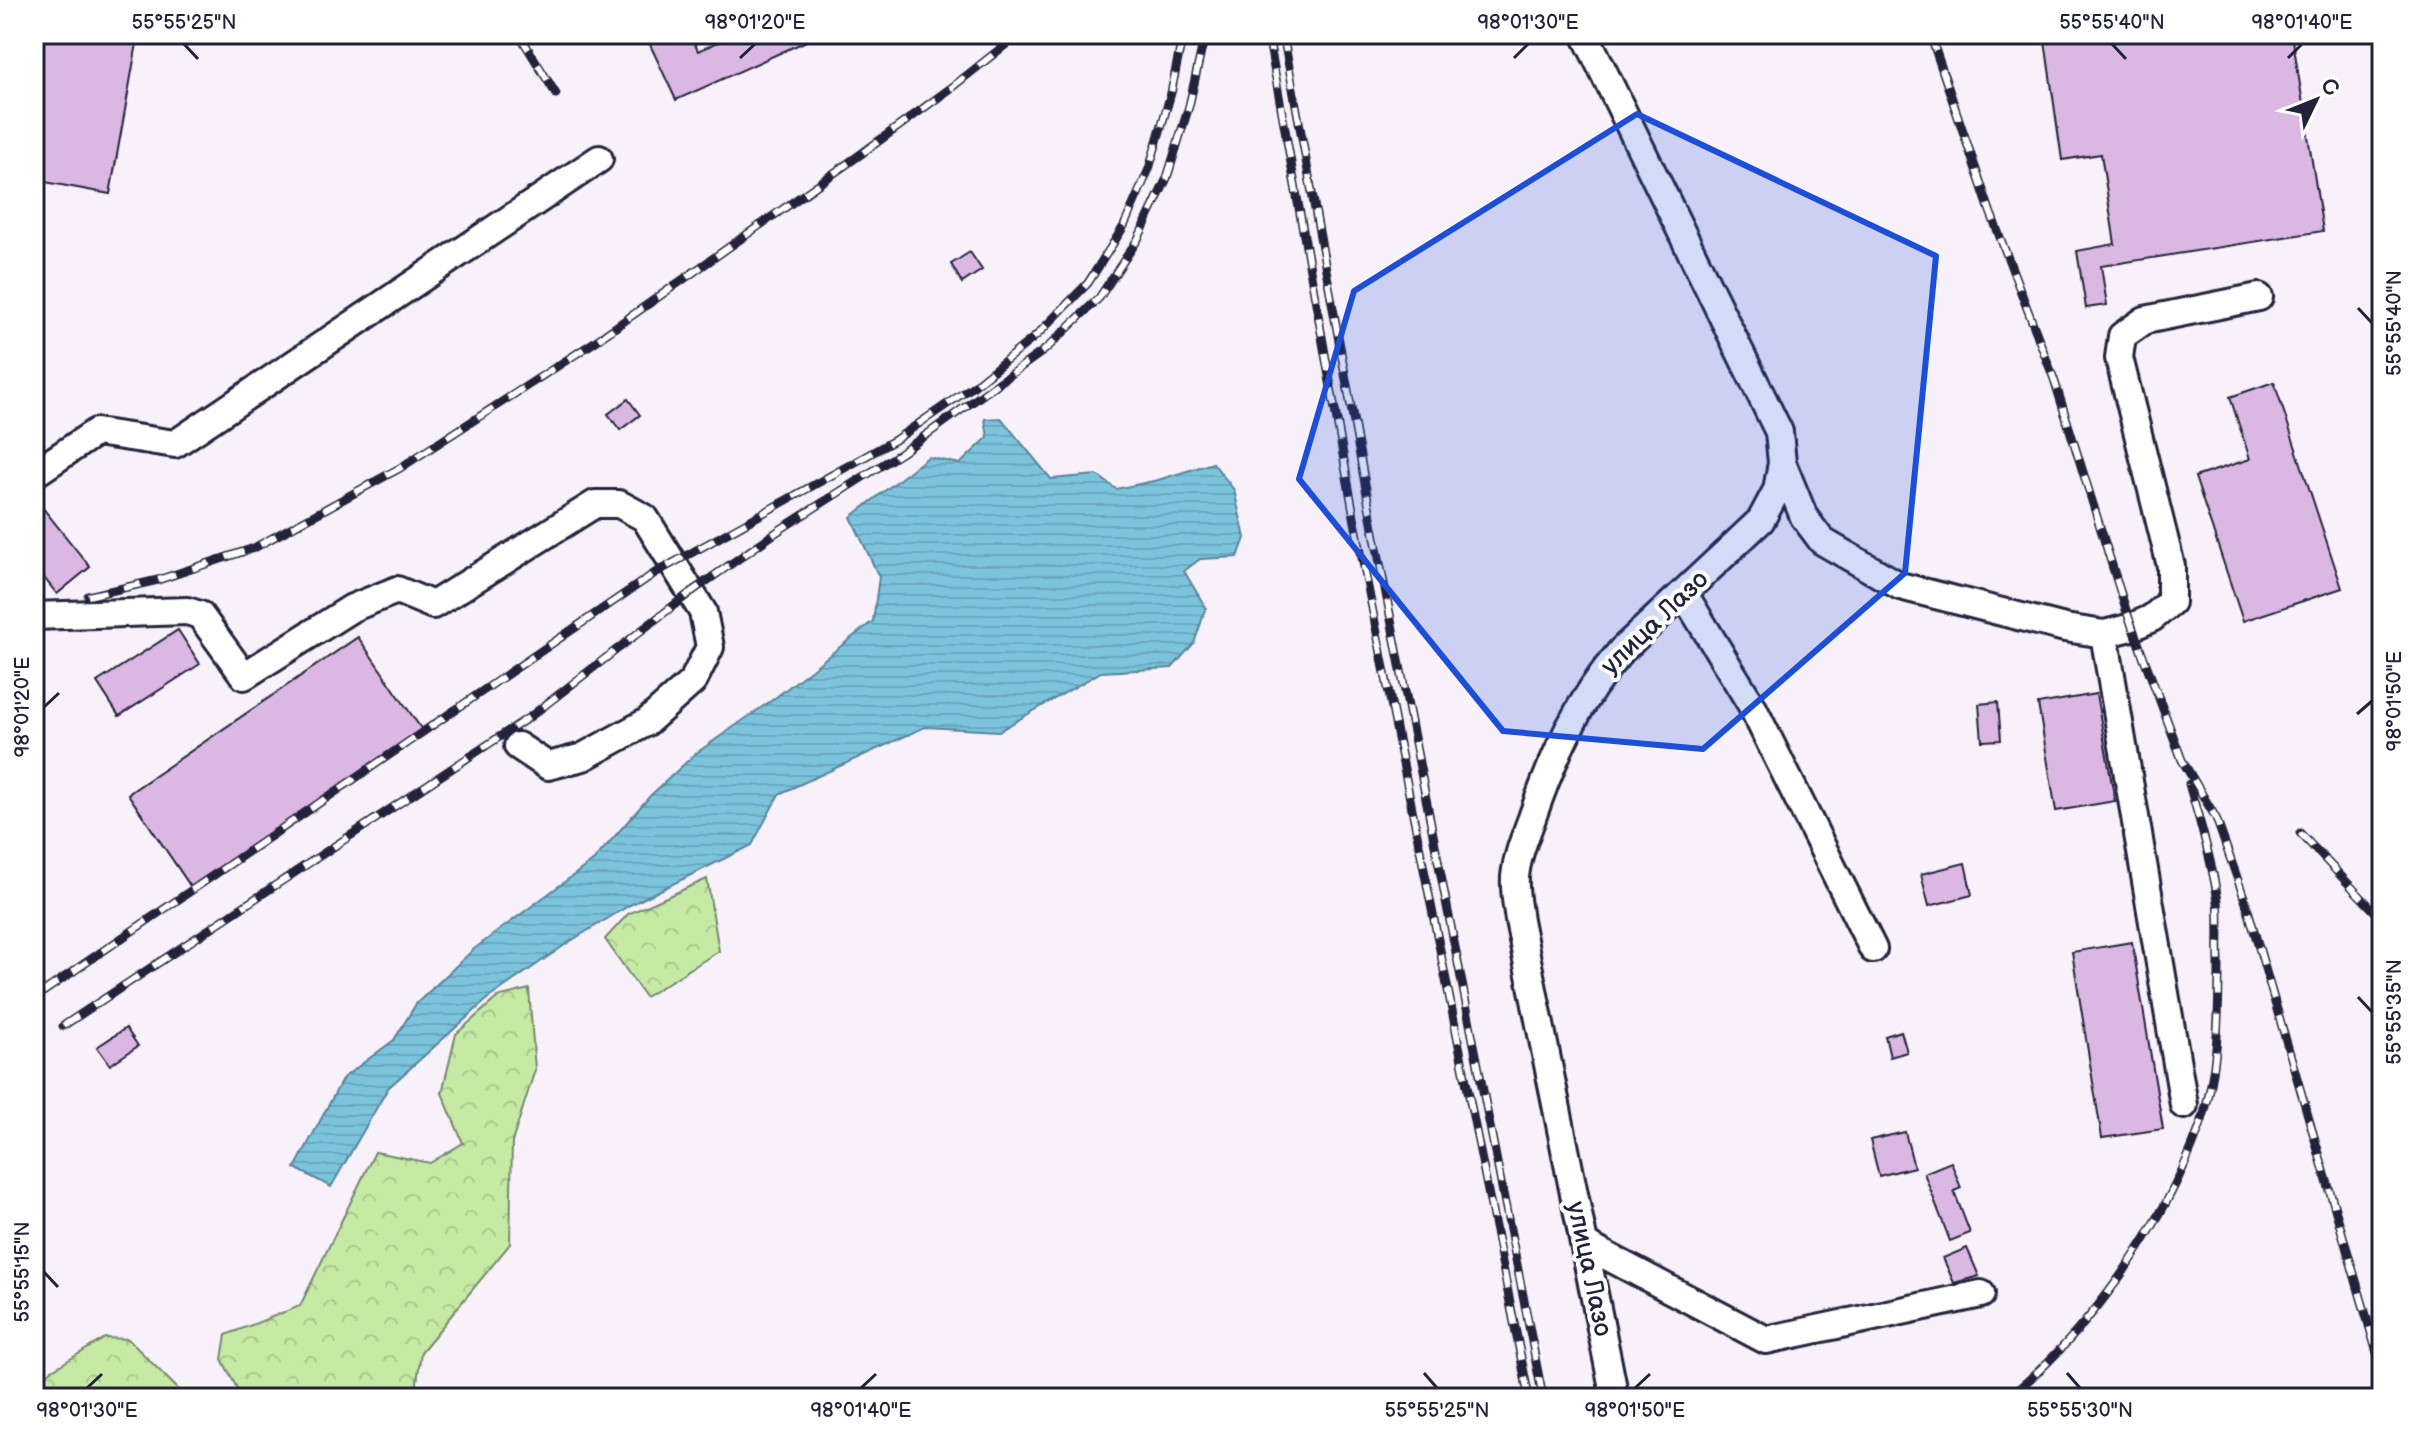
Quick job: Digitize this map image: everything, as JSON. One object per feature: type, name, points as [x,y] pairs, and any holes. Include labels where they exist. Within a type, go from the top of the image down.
[{"type":"street","name":"улица Лазо","points":[[1585,34],[1779,432],[1782,463],[1777,490],[1761,520],[1621,651],[1581,703],[1538,799],[1519,854],[1514,880],[1528,969],[1615,1398]]},
{"type":"street","points":[[34,474],[96,432],[175,444],[599,159]]},
{"type":"street","points":[[1782,463],[1804,517],[1822,541],[1900,586],[2065,628],[2104,634],[2152,618],[2171,602],[2171,566],[2119,358],[2122,336],[2145,320],[2259,297]]},
{"type":"street","points":[[34,616],[187,611],[200,615],[244,676],[352,608],[397,590],[433,605],[595,504],[619,504],[645,518],[659,540],[703,612],[710,647],[693,681],[647,722],[583,757],[548,766],[518,746]]},
{"type":"street","points":[[1684,594],[1751,704],[1873,949]]},
{"type":"street","points":[[2104,634],[2184,1105]]},
{"type":"street","points":[[1584,1244],[1766,1340],[1981,1294]]},
{"type":"highlighted area","points":[[1637,114],[1936,256],[1905,573],[1703,749],[1503,731],[1299,479],[1354,291]]},
{"type":"green space","points":[[707,879],[719,951],[645,997],[605,939],[628,914]]},
{"type":"green space","points":[[529,989],[535,1070],[512,1142],[510,1244],[421,1352],[415,1398],[242,1398],[222,1359],[226,1335],[300,1306],[375,1152],[430,1163],[463,1143],[442,1093],[456,1034],[498,997]]},
{"type":"green space","points":[[105,1338],[128,1339],[178,1389],[179,1398],[35,1398],[34,1381]]},
{"type":"water","points":[[1001,418],[1051,479],[1097,475],[1116,489],[1213,463],[1234,490],[1245,538],[1238,557],[1200,559],[1184,571],[1206,608],[1194,643],[1172,668],[1101,672],[999,731],[925,727],[779,794],[752,845],[630,905],[569,942],[490,997],[388,1088],[331,1187],[295,1168],[343,1078],[394,1040],[416,1004],[474,949],[594,860],[650,796],[695,754],[775,698],[873,621],[879,577],[851,517],[928,457],[960,464],[988,437],[985,419]]},
{"type":"building","points":[[42,34],[89,34],[137,43],[110,194],[34,180],[34,81]]},
{"type":"building","points":[[645,34],[690,34],[698,51],[736,34],[822,34],[676,100]]},
{"type":"building","points":[[2044,34],[2292,34],[2323,231],[2101,266],[2107,305],[2086,308],[2077,251],[2115,244],[2101,154],[2062,160]]},
{"type":"building","points":[[970,252],[982,270],[962,283],[951,264]]},
{"type":"building","points":[[2274,382],[2342,588],[2243,621],[2195,477],[2250,459],[2230,397]]},
{"type":"building","points":[[628,399],[640,415],[620,430],[608,414]]},
{"type":"building","points":[[34,497],[90,567],[57,594],[34,565]]},
{"type":"building","points":[[178,630],[200,664],[119,716],[97,682]]},
{"type":"building","points":[[358,637],[422,730],[191,887],[128,794]]},
{"type":"building","points":[[2096,694],[2115,801],[2056,811],[2038,704]]},
{"type":"building","points":[[1998,702],[2001,740],[1982,741],[1979,704]]},
{"type":"building","points":[[1965,863],[1972,895],[1929,906],[1921,874]]},
{"type":"building","points":[[2132,942],[2163,1129],[2102,1138],[2072,952]]},
{"type":"building","points":[[126,1028],[138,1046],[110,1065],[97,1047]]},
{"type":"building","points":[[1901,1031],[1907,1052],[1890,1057],[1885,1036]]},
{"type":"building","points":[[1905,1132],[1914,1167],[1879,1176],[1870,1140]]},
{"type":"building","points":[[1951,1162],[1961,1188],[1954,1191],[1970,1233],[1950,1241],[1924,1173]]},
{"type":"building","points":[[1967,1248],[1979,1276],[1954,1283],[1943,1258]]},
{"type":"railway","points":[[519,34],[556,94]]},
{"type":"railway","points":[[88,596],[158,580],[254,548],[400,468],[593,343],[861,154],[1019,34]]},
{"type":"railway","points":[[43,992],[655,573],[895,440],[975,385],[1037,335],[1088,283],[1124,226],[1149,169],[1171,93],[1183,34]]},
{"type":"railway","points":[[63,1026],[531,716],[691,592],[781,529],[901,453],[1046,349],[1099,298],[1138,239],[1167,178],[1189,106],[1205,34]]},
{"type":"railway","points":[[1268,34],[1355,522],[1529,1398]]},
{"type":"railway","points":[[1283,34],[1372,522],[1543,1398]]},
{"type":"railway","points":[[1930,34],[1990,211],[2054,379],[2126,610],[2182,760],[2216,818],[2246,903],[2382,1370]]},
{"type":"railway","points":[[2008,1398],[2067,1342],[2120,1276],[2165,1204],[2184,1166],[2205,1109],[2214,1068],[2218,1025],[2219,909],[2209,857],[2189,784]]},
{"type":"railway","points":[[2300,833],[2382,919]]}]
